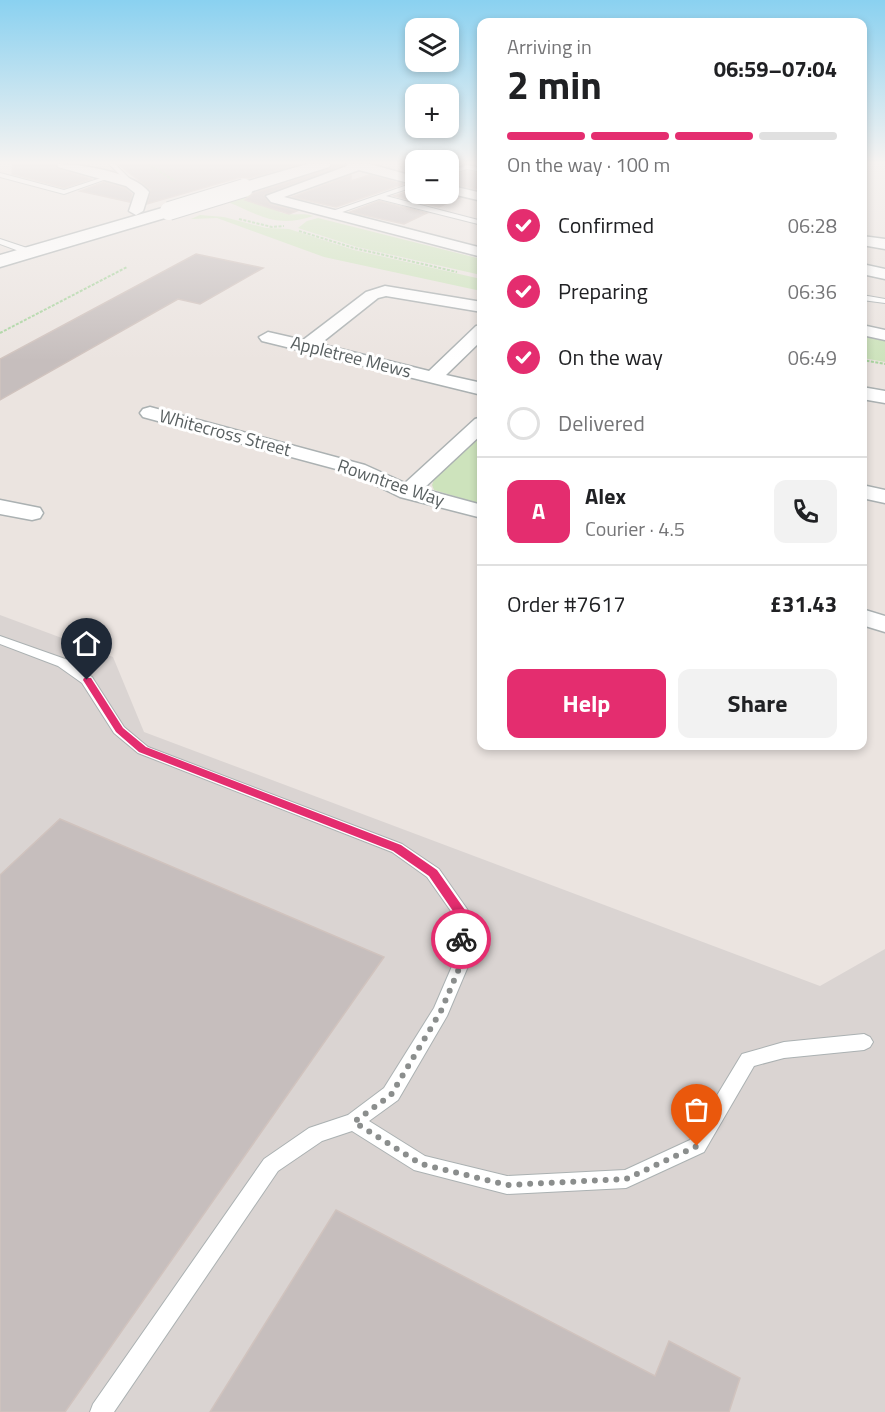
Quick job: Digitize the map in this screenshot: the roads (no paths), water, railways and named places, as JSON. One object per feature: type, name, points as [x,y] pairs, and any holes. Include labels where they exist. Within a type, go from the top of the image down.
[{"type":"street","points":[[0,261],[105,230]]},
{"type":"street","points":[[391,230],[477,252]]},
{"type":"street","points":[[867,241],[885,244]]},
{"type":"street","points":[[867,271],[885,274]]},
{"type":"street","points":[[307,346],[372,294],[385,291],[477,306]]},
{"type":"street","points":[[867,331],[885,335]]},
{"type":"street","name":"Appletree Mews","points":[[433,377],[477,335]]},
{"type":"street","name":"Appletree Mews","points":[[268,337],[477,388]]},
{"type":"street","points":[[867,394],[885,397]]},
{"type":"street","name":"Whitecross Street","points":[[150,412],[301,453]]},
{"type":"street","points":[[408,492],[477,428]]},
{"type":"street","name":"Rowntree Way","points":[[301,453],[358,469],[408,492],[477,511]]},
{"type":"street","points":[[867,492],[885,497]]},
{"type":"street","points":[[0,507],[32,513]]},
{"type":"street","points":[[867,618],[885,625]]},
{"type":"lane","points":[[0,241],[30,252]]},
{"type":"lane","points":[[867,298],[885,301]]},
{"type":"lane","points":[[0,640],[63,663],[87,680],[120,730],[143,750],[397,848],[433,873],[461,913],[461,964],[441,1011],[391,1095],[354,1122],[316,1134],[271,1165],[101,1412]]},
{"type":"lane","points":[[354,1122],[421,1164],[507,1185],[626,1179],[697,1146],[748,1060],[784,1050],[864,1042]]}]
